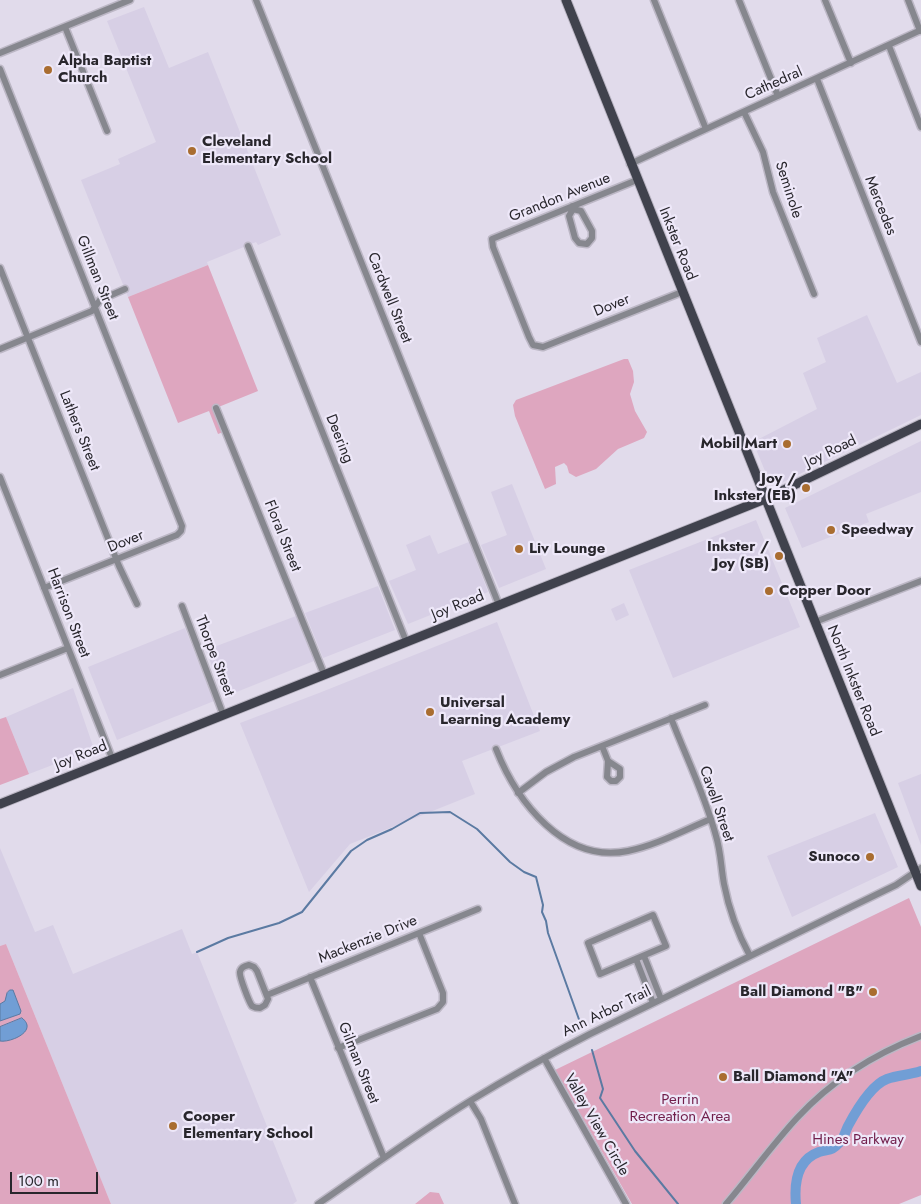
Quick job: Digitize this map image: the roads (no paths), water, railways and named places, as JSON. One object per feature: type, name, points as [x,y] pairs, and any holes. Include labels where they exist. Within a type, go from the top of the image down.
[{"type":"main road","name":"Inkster Road","points":[[566,0],[634,162],[637,180],[765,499]]},
{"type":"main road","name":"Joy Road","points":[[0,804],[765,499],[921,424]]},
{"type":"main road","name":"North Inkster Road","points":[[765,499],[918,871]]},
{"type":"main road","points":[[918,871],[921,886]]},
{"type":"street","points":[[0,53],[130,0]]},
{"type":"street","name":"Cardwell Street","points":[[256,0],[499,605]]},
{"type":"street","points":[[654,0],[706,129]]},
{"type":"street","points":[[739,0],[778,96]]},
{"type":"street","points":[[825,0],[851,63]]},
{"type":"street","points":[[908,0],[921,31]]},
{"type":"street","points":[[65,27],[107,131]]},
{"type":"street","name":"Cathedral","points":[[634,162],[921,31]]},
{"type":"street","points":[[889,46],[921,127]]},
{"type":"street","name":"Gillman Street","points":[[0,68],[171,496]]},
{"type":"street","name":"Mercedes","points":[[817,79],[921,342]]},
{"type":"street","name":"Seminole","points":[[744,112],[762,152],[773,192],[814,294]]},
{"type":"street","name":"Grandon Avenue","points":[[551,344],[536,347],[531,342],[493,247],[492,239],[573,208],[637,180]]},
{"type":"street","points":[[573,208],[581,211],[592,231],[592,238],[586,244],[579,243],[575,238],[569,216],[573,208]]},
{"type":"street","name":"Deering","points":[[248,246],[406,641]]},
{"type":"street","name":"Lathers Street","points":[[0,268],[116,559],[137,604]]},
{"type":"street","points":[[0,349],[92,311],[100,300],[125,290]]},
{"type":"street","name":"Dover","points":[[551,344],[682,292]]},
{"type":"street","name":"Floral Street","points":[[216,408],[324,674]]},
{"type":"street","name":"Harrison Street","points":[[0,477],[112,758]]},
{"type":"street","name":"Dover","points":[[44,588],[179,533],[182,523],[171,496]]},
{"type":"street","points":[[815,622],[921,581]]},
{"type":"street","name":"Thorpe Street","points":[[182,606],[223,714]]},
{"type":"street","points":[[0,675],[68,648]]},
{"type":"street","points":[[518,793],[556,766],[705,705]]},
{"type":"street","name":"Cavell Street","points":[[671,718],[711,819],[719,848],[724,886],[730,909],[739,935],[750,956]]},
{"type":"street","points":[[602,746],[608,761]]},
{"type":"street","points":[[496,750],[505,772],[518,793],[535,814],[557,834],[578,846],[602,852],[617,852],[637,848],[711,819]]},
{"type":"street","name":"Ann Arbor Trail","points":[[318,1204],[470,1101],[544,1058],[896,885],[918,871]]},
{"type":"street","name":"Mackenzie Drive","points":[[266,995],[478,909]]},
{"type":"street","points":[[653,915],[666,946],[636,959],[600,974],[588,943],[653,915]]},
{"type":"street","points":[[338,1048],[437,1009],[442,1004],[443,993],[419,933]]},
{"type":"street","points":[[644,956],[662,999]]},
{"type":"street","points":[[636,959],[653,1004]]},
{"type":"street","name":"Mackenzie Drive","points":[[249,965],[254,968],[266,995],[268,1001],[263,1008],[252,1006],[240,977],[242,967],[249,965]]},
{"type":"street","name":"Gilman Street","points":[[310,977],[384,1158]]},
{"type":"street","points":[[726,1204],[793,1122],[822,1094],[872,1058],[921,1036]]},
{"type":"street","name":"Valley View Circle","points":[[544,1058],[626,1204]]},
{"type":"street","points":[[470,1101],[481,1119],[515,1204]]},
{"type":"water","points":[[10,990],[13,990],[21,1011],[20,1014],[0,1021],[0,1004],[5,1001]]},
{"type":"water","points":[[22,1018],[27,1027],[25,1032],[16,1038],[0,1041],[0,1027]]},
{"type":"waterway","points":[[197,952],[228,938],[279,923],[302,912],[351,851],[367,840],[392,829],[420,813],[450,812],[477,829],[510,862],[524,872],[536,877],[548,933],[581,1025]]},
{"type":"waterway","points":[[592,1050],[603,1089],[600,1098],[635,1151],[678,1204]]},
{"type":"waterway","points":[[796,1204],[797,1180],[802,1166],[812,1156],[837,1146],[864,1099],[875,1087],[887,1079],[921,1071]]},
{"type":"place","name":"Alpha Baptist Church","points":[[48,70]]},
{"type":"place","name":"Cleveland Elementary School","points":[[192,151]]},
{"type":"place","name":"Mobil Mart","points":[[787,444]]},
{"type":"place","name":"Joy / Inkster (EB)","points":[[806,488]]},
{"type":"place","name":"Speedway","points":[[831,530]]},
{"type":"place","name":"Liv Lounge","points":[[519,549]]},
{"type":"place","name":"Inkster / Joy (SB)","points":[[779,556]]},
{"type":"place","name":"Copper Door","points":[[769,591]]},
{"type":"place","name":"Universal Learning Academy","points":[[430,712]]},
{"type":"place","name":"Sunoco","points":[[870,857]]},
{"type":"place","name":"Ball Diamond \"B\"","points":[[873,992]]},
{"type":"place","name":"Ball Diamond \"A\"","points":[[723,1077]]},
{"type":"place","name":"Cooper Elementary School","points":[[173,1126]]},
{"type":"park label","name":"Perrin Recreation Area","points":[[680,1108]]},
{"type":"park label","name":"Hines Parkway","points":[[858,1140]]}]
